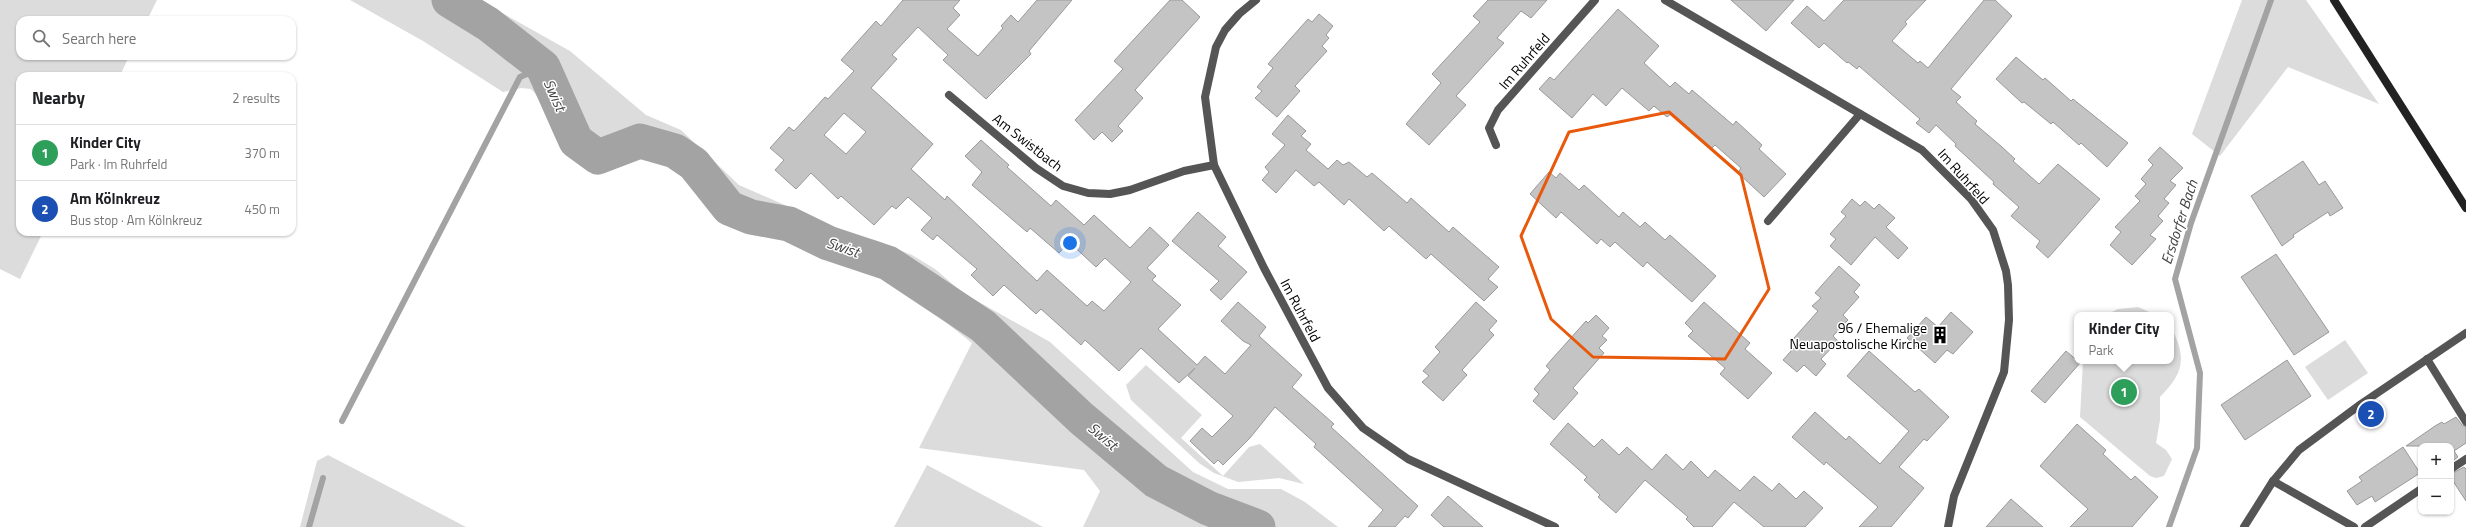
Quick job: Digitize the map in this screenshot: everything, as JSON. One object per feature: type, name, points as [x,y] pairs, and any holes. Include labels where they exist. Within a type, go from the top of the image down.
[{"type":"main road","points":[[2334,0],[2466,208]]},
{"type":"street","name":"Im Ruhrfeld","points":[[1256,0],[1239,14],[1225,30],[1214,54],[1205,96],[1214,165],[1264,268],[1328,388],[1363,428],[1408,459],[1555,527]]},
{"type":"street","name":"Im Ruhrfeld","points":[[1496,145],[1489,128],[1498,110],[1594,0]]},
{"type":"street","name":"Im Ruhrfeld","points":[[1666,0],[1922,150],[1971,199],[1993,230],[2006,272],[2009,320],[2004,372],[1954,496],[1948,527]]},
{"type":"street","name":"Am Swistbach","points":[[949,95],[1036,168],[1063,186],[1088,193],[1110,194],[1130,190],[1184,171],[1214,165]]},
{"type":"street","points":[[1768,221],[1860,114]]},
{"type":"street","points":[[2244,527],[2273,481],[2299,450],[2426,359],[2466,333]]},
{"type":"street","points":[[2426,359],[2466,422]]},
{"type":"street","points":[[2454,467],[2466,459]]},
{"type":"street","points":[[2273,481],[2354,527]]},
{"type":"street","points":[[2365,527],[2418,491]]},
{"type":"highlighted area","points":[[1669,112],[1741,175],[1769,289],[1725,359],[1593,357],[1551,319],[1521,236],[1569,132]]},
{"type":"shaded area","points":[[0,0],[157,0],[149,16],[16,16],[16,60],[127,60],[122,72],[16,72],[16,236],[41,236],[20,279],[0,269]]},
{"type":"shaded area","points":[[350,0],[479,0],[570,51],[646,115],[681,130],[739,185],[846,232],[878,241],[912,255],[935,269],[963,293],[1050,342],[1193,472],[1228,489],[1281,489],[1305,502],[1338,527],[1083,527],[1100,491],[1084,470],[919,448],[972,343],[924,305],[881,275],[736,224],[718,209],[696,181],[678,165],[668,160],[654,156],[642,155],[597,167],[579,160],[561,147],[537,96],[531,89],[521,88],[503,92],[423,41]]},
{"type":"shaded area","points":[[2242,0],[2306,0],[2379,104],[2288,67],[2220,156],[2192,134]]},
{"type":"shaded area","points":[[2138,307],[2149,312],[2112,312],[2118,309]]},
{"type":"shaded area","points":[[2174,334],[2181,356],[2180,365],[2174,380],[2160,397],[2160,420],[2156,443],[2166,450],[2172,459],[2164,476],[2156,478],[2150,476],[2080,417],[2083,364],[2174,364]]},
{"type":"shaded area","points":[[2345,340],[2368,373],[2328,400],[2305,367]]},
{"type":"shaded area","points":[[1146,365],[1202,415],[1181,438],[1223,476],[1249,447],[1260,444],[1304,484],[1279,478],[1238,482],[1214,473],[1199,463],[1131,400],[1126,385]]},
{"type":"shaded area","points":[[328,455],[466,527],[300,527],[317,461]]},
{"type":"shaded area","points":[[927,465],[1043,527],[894,527]]},
{"type":"building","points":[[903,0],[960,0],[953,8],[960,15],[947,29],[978,56],[1003,28],[1001,26],[1011,15],[1018,22],[1037,0],[1072,0],[1029,51],[1031,54],[986,99],[943,60],[948,55],[918,27],[892,55],[897,59],[871,88],[933,144],[911,169],[945,200],[947,196],[1037,281],[1047,270],[1087,306],[1092,301],[1104,311],[1131,282],[1105,258],[1096,267],[1069,242],[1059,253],[1030,228],[1027,232],[972,185],[982,172],[965,156],[981,140],[1009,165],[1007,167],[1051,206],[1056,200],[1084,225],[1094,215],[1130,248],[1150,227],[1169,245],[1147,268],[1156,276],[1152,280],[1181,305],[1158,329],[1197,365],[1205,356],[1225,374],[1251,345],[1243,341],[1221,321],[1238,302],[1266,327],[1259,336],[1302,375],[1292,387],[1334,424],[1331,427],[1418,506],[1408,518],[1405,516],[1395,527],[1368,527],[1383,510],[1314,447],[1316,444],[1275,407],[1250,438],[1223,465],[1218,460],[1214,464],[1190,441],[1202,428],[1212,437],[1233,416],[1188,376],[1195,368],[1179,383],[1141,348],[1119,371],[1085,340],[1081,345],[1041,309],[1036,314],[1004,285],[993,296],[971,275],[977,269],[937,235],[933,240],[921,230],[932,218],[908,197],[896,209],[892,206],[874,225],[841,196],[838,199],[811,173],[796,189],[775,170],[784,160],[770,148],[789,127],[794,131],[825,97],[828,99],[854,71],[841,60],[876,21],[881,26]],"holes":[[[844,113],[866,132],[846,154],[824,135]]]},
{"type":"building","points":[[1170,0],[1182,0],[1200,17],[1135,90],[1143,98],[1118,126],[1123,131],[1112,142],[1102,132],[1094,140],[1075,120],[1123,69],[1114,61]]},
{"type":"building","points":[[1488,0],[1547,0],[1531,18],[1521,11],[1497,38],[1504,43],[1456,96],[1466,105],[1429,145],[1406,124],[1441,83],[1432,74],[1480,22],[1473,16]]},
{"type":"building","points":[[1731,0],[1794,0],[1766,31]]},
{"type":"building","points":[[1844,0],[1926,0],[1905,22],[1907,24],[1892,41],[1918,63],[1920,61],[1928,68],[1984,0],[1995,0],[2012,16],[1951,89],[1961,97],[1956,102],[1977,121],[1975,124],[2015,159],[2013,161],[2039,184],[2058,164],[2100,199],[2048,258],[2036,247],[2040,241],[2011,216],[2019,207],[1993,184],[1994,182],[1955,146],[1956,144],[1936,125],[1929,133],[1916,123],[1920,119],[1859,66],[1857,69],[1848,62],[1847,63],[1824,43],[1819,48],[1791,23],[1807,6],[1824,21]]},
{"type":"building","points":[[1618,9],[1659,46],[1644,63],[1670,87],[1675,82],[1689,94],[1692,90],[1733,125],[1736,121],[1762,145],[1759,149],[1786,174],[1764,197],[1738,173],[1741,168],[1715,145],[1711,149],[1671,114],[1667,117],[1654,106],[1649,111],[1622,88],[1606,106],[1593,94],[1572,118],[1539,89],[1550,77],[1554,80]]},
{"type":"building","points":[[1319,14],[1333,26],[1326,35],[1329,38],[1322,46],[1327,51],[1295,86],[1300,91],[1277,117],[1255,98],[1262,91],[1257,87],[1273,68],[1268,64],[1308,19],[1312,22]]},
{"type":"building","points":[[2016,57],[2043,80],[2045,78],[2071,101],[2073,99],[2128,143],[2107,167],[2081,143],[2079,145],[2053,122],[2051,124],[2024,102],[2022,103],[1996,79]]},
{"type":"building","points":[[1288,115],[1306,131],[1301,136],[1311,144],[1306,150],[1328,169],[1337,160],[1343,165],[1349,162],[1367,177],[1372,173],[1407,203],[1411,198],[1449,232],[1453,227],[1499,267],[1488,279],[1498,287],[1484,301],[1431,254],[1426,259],[1389,226],[1384,231],[1349,199],[1344,205],[1319,182],[1314,186],[1296,170],[1276,193],[1262,180],[1269,172],[1265,167],[1285,145],[1272,134]]},
{"type":"building","points":[[2160,147],[2183,168],[2170,181],[2176,185],[2164,199],[2169,203],[2158,216],[2163,221],[2150,235],[2156,239],[2132,265],[2110,245],[2121,232],[2115,227],[2140,201],[2135,196],[2146,184],[2141,179],[2153,165],[2148,160]]},
{"type":"building","points":[[2303,161],[2319,185],[2325,181],[2343,208],[2330,216],[2328,212],[2293,235],[2294,237],[2282,246],[2251,196]]},
{"type":"building","points":[[1549,172],[1556,178],[1560,173],[1579,190],[1584,185],[1619,217],[1623,212],[1640,227],[1645,222],[1665,240],[1670,235],[1716,276],[1692,302],[1647,262],[1643,267],[1615,242],[1610,247],[1601,239],[1597,244],[1561,212],[1556,218],[1530,194]]},
{"type":"building","points":[[1852,199],[1860,206],[1865,201],[1874,209],[1879,204],[1895,218],[1886,227],[1908,248],[1898,259],[1875,237],[1851,265],[1830,246],[1836,239],[1830,234],[1846,216],[1841,212]]},
{"type":"building","points":[[1198,212],[1226,237],[1218,246],[1247,272],[1221,300],[1210,290],[1219,281],[1172,241]]},
{"type":"building","points":[[2276,254],[2329,332],[2294,355],[2241,277]]},
{"type":"building","points":[[1839,266],[1860,285],[1854,292],[1859,297],[1843,315],[1848,320],[1833,336],[1838,341],[1821,359],[1826,364],[1816,376],[1804,365],[1797,372],[1783,360],[1799,342],[1794,338],[1818,311],[1812,306],[1821,298],[1815,293]]},
{"type":"building","points":[[1476,302],[1497,321],[1489,330],[1494,335],[1462,370],[1467,375],[1443,401],[1422,382],[1429,376],[1423,371],[1440,352],[1435,347]]},
{"type":"building","points":[[1704,302],[1750,343],[1745,349],[1772,373],[1748,399],[1720,374],[1725,368],[1688,336],[1693,331],[1685,323]]},
{"type":"building","name":"96 / Ehemalige Neuapostolische Kirche","points":[[1951,312],[1973,332],[1953,354],[1947,350],[1935,363],[1907,338],[1926,317],[1938,327]]},
{"type":"building","points":[[1596,315],[1609,328],[1602,336],[1607,340],[1599,348],[1604,353],[1573,388],[1578,393],[1554,420],[1533,401],[1539,394],[1534,389],[1550,370],[1546,366],[1586,321],[1588,323]]},
{"type":"building","points":[[1869,351],[1915,392],[1919,389],[1949,417],[1927,441],[1924,439],[1899,467],[1924,488],[1891,527],[1859,527],[1878,507],[1826,462],[1824,465],[1792,437],[1815,412],[1846,440],[1849,436],[1880,464],[1909,431],[1847,376]]},
{"type":"building","points":[[2066,351],[2074,358],[2074,364],[2079,364],[2045,403],[2031,391]]},
{"type":"building","points":[[2287,360],[2311,396],[2245,440],[2221,405]]},
{"type":"building","points":[[2456,417],[2462,425],[2466,427],[2466,443],[2454,451],[2454,443],[2418,443],[2418,446],[2406,446],[2435,426],[2442,422],[2444,424]]},
{"type":"building","points":[[1568,423],[1594,447],[1602,439],[1619,455],[1627,447],[1652,470],[1666,454],[1683,470],[1691,461],[1708,478],[1715,470],[1740,491],[1754,476],[1772,491],[1779,483],[1796,499],[1804,491],[1823,508],[1805,527],[1764,527],[1734,502],[1712,527],[1694,527],[1686,519],[1688,517],[1645,480],[1616,513],[1598,497],[1600,495],[1584,480],[1587,477],[1550,444]]},
{"type":"building","points":[[2077,424],[2106,450],[2103,454],[2131,480],[2135,476],[2158,497],[2132,527],[2070,527],[2088,509],[2040,466]]},
{"type":"building","points":[[2403,447],[2418,470],[2418,474],[2375,502],[2372,496],[2357,505],[2347,491],[2362,481],[2359,477]]},
{"type":"building","points":[[2454,451],[2458,457],[2454,460]]},
{"type":"building","points":[[2464,467],[2466,469],[2466,501],[2454,483],[2454,472]]},
{"type":"building","points":[[1448,496],[1483,527],[1444,527],[1431,515]]},
{"type":"building","points":[[2011,499],[2043,527],[1986,527]]},
{"type":"waterway","name":"Swist","points":[[449,0],[488,24],[543,67],[576,141],[598,157],[640,141],[675,151],[694,164],[729,208],[751,217],[789,224],[828,243],[888,263],[983,326],[1081,418],[1156,481],[1208,508],[1258,527]]},
{"type":"waterway","name":"Ersdorfer Bach","points":[[2169,527],[2197,448],[2200,373],[2175,279],[2191,223],[2271,0]]},
{"type":"waterway","points":[[342,421],[520,77],[543,67]]},
{"type":"waterway","points":[[309,527],[323,478]]},
{"type":"place","name":"96 / Ehemalige Neuapostolische Kirche","points":[[1940,335]]},
{"type":"place","name":"Kinder City","points":[[2124,392]]},
{"type":"place","name":"Am Kölnkreuz","points":[[2371,414]]}]
